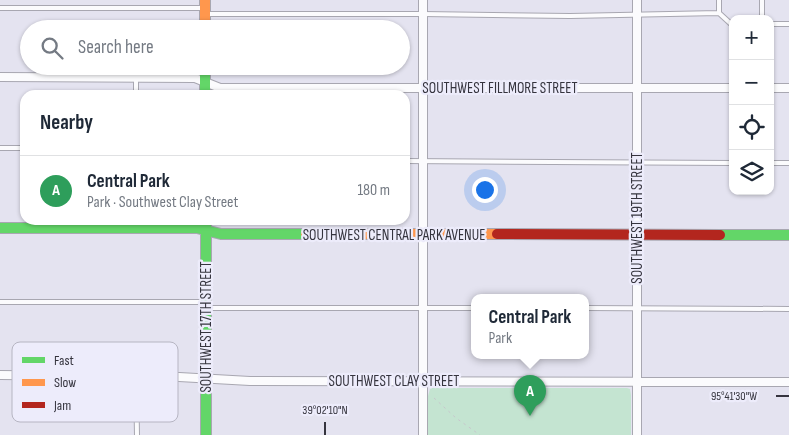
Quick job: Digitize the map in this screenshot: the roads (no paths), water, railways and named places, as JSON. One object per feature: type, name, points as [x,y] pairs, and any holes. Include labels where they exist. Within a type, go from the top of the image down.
[{"type":"street","points":[[423,0],[423,435]]},
{"type":"street","name":"SOUTHWEST 19TH STREET","points":[[637,0],[637,435]]},
{"type":"street","points":[[205,7],[205,20]]},
{"type":"street","points":[[205,75],[206,90]]},
{"type":"street","name":"SOUTHWEST FILLMORE STREET","points":[[0,77],[196,78],[220,88],[729,88]]},
{"type":"street","points":[[774,88],[789,88]]},
{"type":"street","name":"SOUTHWEST CENTRAL PARK AVENUE","points":[[0,228],[102,225]]},
{"type":"street","name":"SOUTHWEST CENTRAL PARK AVENUE","points":[[151,225],[197,228],[221,234],[789,235]]},
{"type":"street","name":"SOUTHWEST 17TH STREET","points":[[206,225],[206,435]]},
{"type":"street","name":"SOUTHWEST CLAY STREET","points":[[178,378],[250,381],[789,382]]},
{"type":"lane","points":[[719,0],[719,13]]},
{"type":"lane","points":[[762,0],[762,15]]},
{"type":"lane","points":[[0,8],[205,7],[423,14],[570,16],[719,13],[729,22]]},
{"type":"lane","points":[[774,24],[789,24]]},
{"type":"lane","points":[[136,78],[136,90]]},
{"type":"lane","points":[[0,148],[20,148]]},
{"type":"lane","points":[[410,161],[729,163]]},
{"type":"lane","points":[[774,163],[789,163]]},
{"type":"lane","points":[[0,302],[471,308]]},
{"type":"lane","points":[[589,308],[789,309]]},
{"type":"lane","points":[[137,422],[137,435]]},
{"type":"place","name":"Central Park","points":[[530,416]]}]
